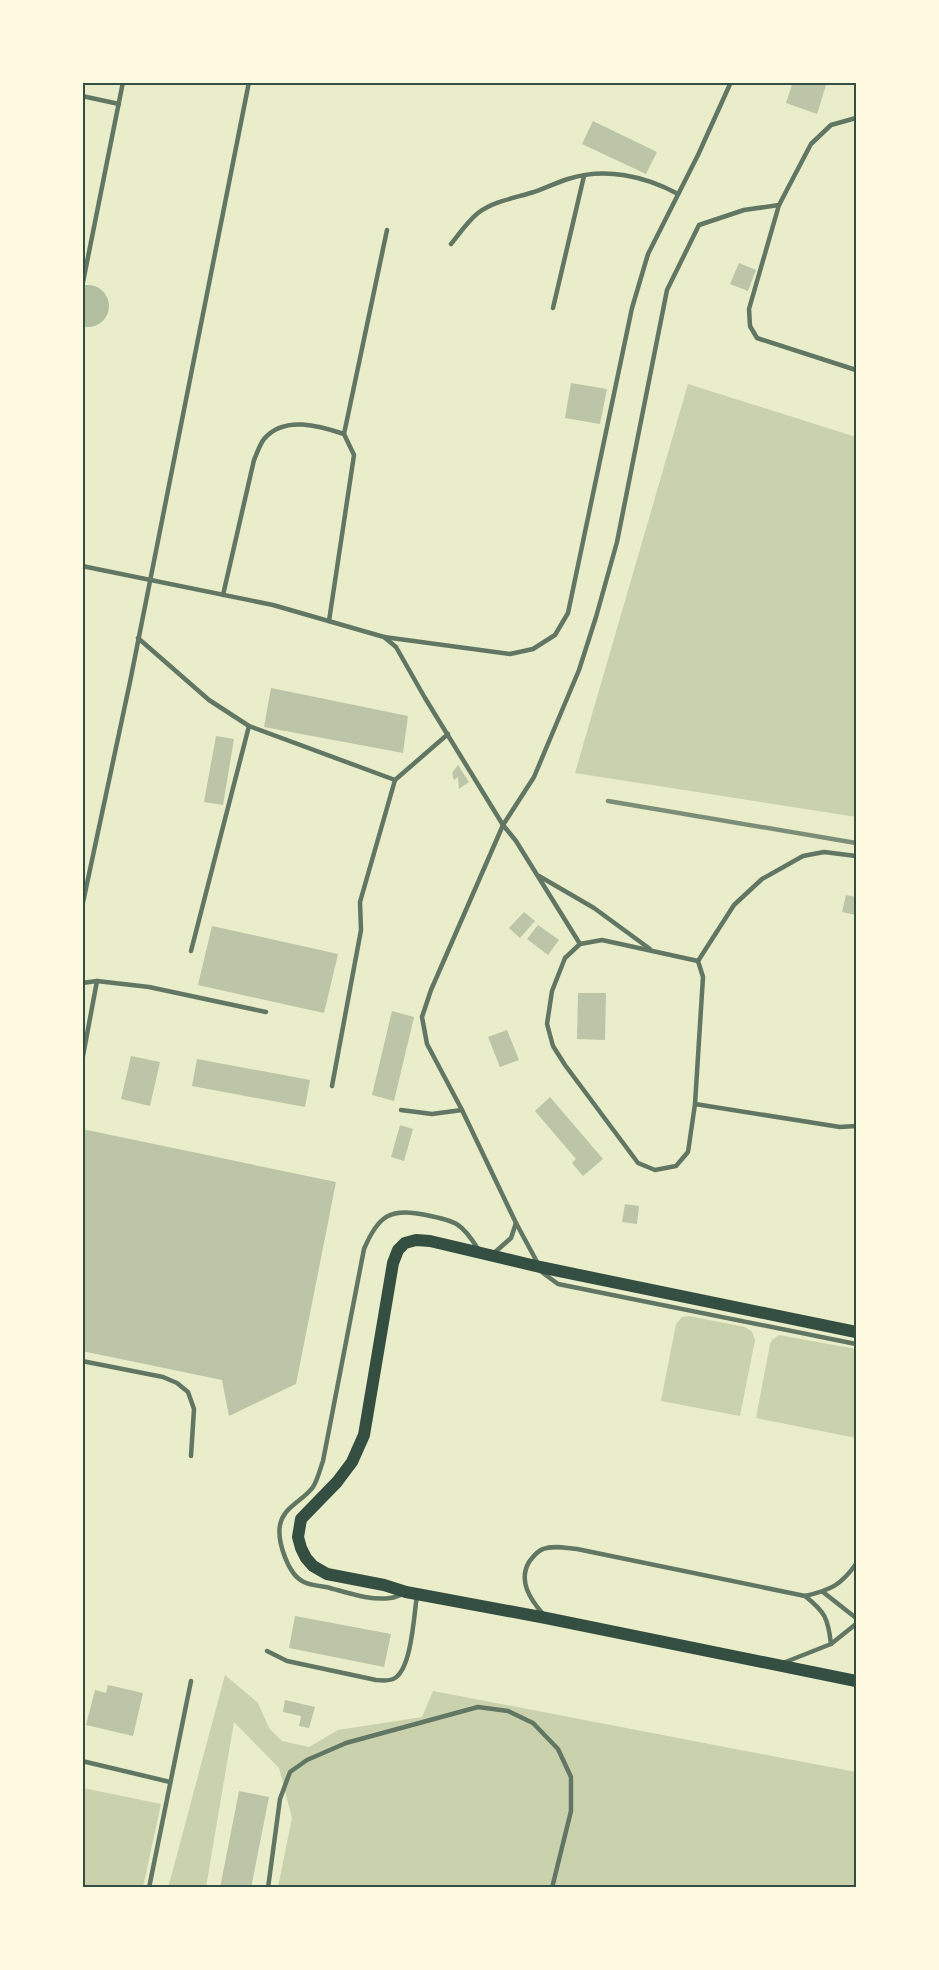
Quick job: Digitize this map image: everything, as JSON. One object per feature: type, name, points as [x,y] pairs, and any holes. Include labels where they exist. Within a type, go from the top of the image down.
[{"type":"main road","points":[[856,1332],[540,1267],[450,1245],[416,1240],[405,1243],[398,1250],[393,1263],[364,1434],[352,1462],[337,1482],[301,1519],[298,1528],[300,1548],[306,1558],[313,1566],[327,1574],[411,1594],[546,1618],[856,1682]]},
{"type":"lane","points":[[82,287],[123,82]]},
{"type":"lane","points":[[82,907],[249,82]]},
{"type":"lane","points":[[82,566],[273,605],[384,638],[510,654],[533,649],[555,635],[568,613],[632,308],[648,254],[698,155],[731,82]]},
{"type":"lane","points":[[82,96],[119,104]]},
{"type":"lane","points":[[856,118],[831,125],[811,144],[779,205],[749,309],[750,326],[757,338],[856,370]]},
{"type":"lane","points":[[451,244],[477,214],[492,205],[570,178],[599,173],[626,175],[678,194]]},
{"type":"lane","points":[[553,308],[584,176]]},
{"type":"lane","points":[[779,205],[744,210],[699,225],[667,290],[617,542],[579,670],[534,777],[503,825],[431,990],[422,1017],[427,1044],[462,1110],[516,1223],[540,1267],[550,1279],[558,1284],[856,1344]]},
{"type":"lane","points":[[329,621],[354,455],[344,434],[387,230]]},
{"type":"lane","points":[[223,595],[254,460],[264,439],[274,430],[296,425],[312,424],[344,434]]},
{"type":"lane","points":[[138,638],[209,700],[249,726],[395,780]]},
{"type":"lane","points":[[384,638],[396,646],[503,825],[580,944]]},
{"type":"lane","points":[[191,951],[249,726]]},
{"type":"lane","points":[[332,1086],[361,930],[360,902],[395,780],[448,734]]},
{"type":"lane","points":[[698,961],[734,905],[762,879],[803,856],[824,852],[856,856]]},
{"type":"lane","points":[[537,875],[594,909],[652,951]]},
{"type":"lane","points":[[602,940],[698,961],[703,977],[695,1104],[688,1152],[676,1166],[655,1170],[638,1163],[553,1047],[547,1024],[552,991],[565,957],[580,944],[602,940]]},
{"type":"lane","points":[[82,1062],[98,981]]},
{"type":"lane","points":[[82,983],[98,981],[149,987],[266,1012]]},
{"type":"lane","points":[[695,1104],[840,1127],[856,1126]]},
{"type":"lane","points":[[401,1110],[432,1114],[462,1110]]},
{"type":"lane","points":[[267,1651],[287,1662],[376,1680],[389,1681],[397,1677],[402,1670],[407,1656],[411,1594],[392,1598],[376,1598],[302,1582],[288,1565],[282,1550],[279,1537],[280,1525],[284,1514],[312,1488],[323,1461],[364,1249],[376,1227],[392,1214],[407,1211],[451,1220],[467,1232],[485,1253],[511,1238],[516,1223]]},
{"type":"lane","points":[[82,1361],[163,1377],[177,1383],[188,1392],[194,1409],[191,1456]]},
{"type":"lane","points":[[546,1618],[531,1600],[525,1588],[527,1566],[533,1556],[543,1549],[557,1547],[620,1557],[805,1596],[834,1587],[846,1578],[856,1564]]},
{"type":"lane","points":[[822,1592],[856,1618]]},
{"type":"lane","points":[[805,1596],[826,1616],[831,1644]]},
{"type":"lane","points":[[778,1665],[831,1644],[856,1624]]},
{"type":"lane","points":[[149,1887],[191,1681]]},
{"type":"lane","points":[[267,1887],[280,1799],[290,1772],[307,1760],[346,1743],[478,1707],[508,1710],[533,1723],[558,1749],[571,1777],[571,1811],[552,1887]]},
{"type":"lane","points":[[82,1761],[170,1782]]},
{"type":"green space","points":[[688,384],[856,437],[856,817],[575,773]]},
{"type":"green space","points":[[689,1316],[745,1327],[752,1332],[755,1340],[740,1416],[661,1401],[676,1324],[682,1317]]},
{"type":"green space","points":[[779,1335],[856,1349],[856,1438],[756,1418],[770,1344]]},
{"type":"green space","points":[[225,1675],[258,1703],[269,1728],[282,1741],[309,1747],[338,1730],[422,1717],[433,1691],[856,1772],[856,1887],[278,1887],[292,1818],[279,1768],[234,1722],[206,1887],[168,1888]]},
{"type":"green space","points":[[83,1788],[161,1804],[143,1887],[83,1887]]},
{"type":"building","points":[[473,82],[504,82],[505,84],[473,85]]},
{"type":"building","points":[[793,82],[827,82],[817,114],[786,103]]},
{"type":"building","points":[[593,121],[657,152],[646,174],[582,144]]},
{"type":"building","points":[[739,263],[756,270],[748,291],[730,284]]},
{"type":"building","points":[[571,383],[607,389],[600,424],[565,418]]},
{"type":"building","points":[[271,688],[408,716],[403,753],[264,727]]},
{"type":"building","points":[[216,736],[234,739],[223,805],[204,802]]},
{"type":"building","points":[[458,765],[469,782],[459,789],[458,777],[454,780],[452,773]]},
{"type":"building","points":[[846,895],[856,897],[856,915],[842,912]]},
{"type":"building","points":[[524,912],[535,921],[520,938],[509,928]]},
{"type":"building","points":[[538,925],[559,940],[548,955],[527,939]]},
{"type":"building","points":[[212,926],[338,954],[324,1013],[198,985]]},
{"type":"building","points":[[578,993],[606,993],[605,1040],[577,1039]]},
{"type":"building","points":[[392,1011],[414,1017],[394,1101],[372,1095]]},
{"type":"building","points":[[507,1030],[519,1060],[500,1067],[488,1037]]},
{"type":"building","points":[[131,1056],[160,1062],[150,1106],[121,1099]]},
{"type":"building","points":[[197,1059],[310,1080],[305,1107],[192,1086]]},
{"type":"building","points":[[550,1097],[603,1159],[583,1176],[572,1163],[576,1159],[535,1111]]},
{"type":"building","points":[[400,1125],[413,1129],[404,1161],[391,1157]]},
{"type":"building","points":[[82,1129],[336,1182],[296,1384],[229,1416],[222,1380],[82,1351]]},
{"type":"building","points":[[625,1204],[639,1206],[637,1224],[622,1222]]},
{"type":"building","points":[[295,1616],[391,1634],[384,1667],[289,1648]]},
{"type":"building","points":[[108,1685],[143,1693],[133,1736],[86,1725],[95,1690],[106,1693]]},
{"type":"building","points":[[285,1700],[315,1707],[309,1728],[299,1726],[301,1716],[283,1712]]},
{"type":"building","points":[[239,1791],[269,1797],[251,1888],[220,1888]]},
{"type":"taxiway","points":[[82,306],[88,306]]},
{"type":"railway","points":[[608,801],[856,843]]}]
